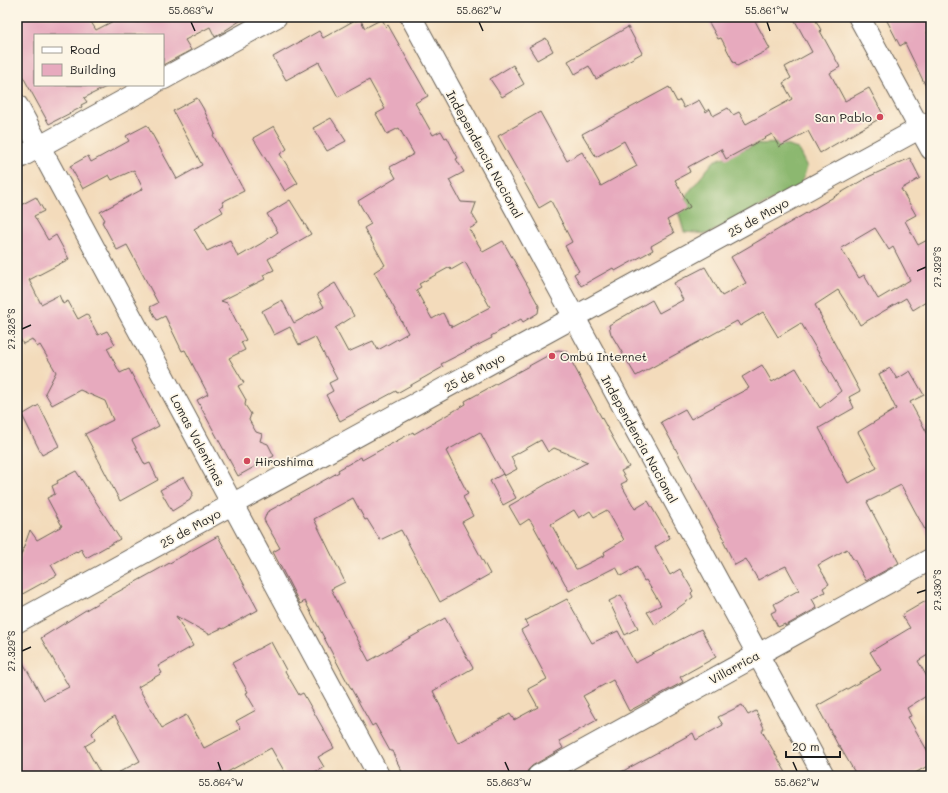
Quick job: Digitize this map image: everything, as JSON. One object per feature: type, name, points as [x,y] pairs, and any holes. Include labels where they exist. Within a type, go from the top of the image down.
[{"type":"street","points":[[164,78],[276,17]]},
{"type":"street","name":"Independencia Nacional","points":[[411,17],[824,776]]},
{"type":"street","points":[[859,17],[925,125],[931,149]]},
{"type":"street","points":[[17,159],[150,86]]},
{"type":"street","name":"Lomas Valentinas","points":[[17,105],[379,776]]},
{"type":"street","name":"25 de Mayo","points":[[17,622],[925,125]]},
{"type":"street","name":"Villarrica","points":[[538,776],[931,559]]},
{"type":"green space","points":[[778,143],[798,149],[807,167],[801,185],[708,234],[684,232],[678,211],[688,193],[714,161],[758,144]]},
{"type":"building","points":[[17,17],[88,17],[96,30],[121,17],[138,22],[148,17],[246,17],[215,37],[210,27],[185,40],[191,50],[164,64],[164,34],[34,34],[34,86],[108,86],[84,98],[87,102],[81,105],[82,107],[49,124],[17,66]]},
{"type":"building","points":[[706,17],[753,17],[770,49],[737,66],[721,38],[718,39]]},
{"type":"building","points":[[793,17],[814,17],[840,67],[830,73],[845,101],[869,88],[884,116],[820,153],[808,131],[779,147],[772,134],[726,159],[721,149],[688,167],[690,172],[675,180],[690,207],[667,220],[674,233],[651,246],[653,250],[615,271],[613,268],[581,286],[574,274],[579,271],[565,246],[572,242],[551,201],[539,208],[498,136],[540,112],[567,161],[582,152],[601,186],[637,166],[624,141],[596,157],[582,134],[669,87],[677,102],[680,100],[684,108],[699,100],[706,112],[710,109],[713,116],[728,108],[733,115],[739,112],[746,124],[792,99],[783,83],[791,78],[785,67],[812,52]]},
{"type":"building","points":[[885,17],[931,17],[931,30],[927,32],[931,41],[931,97],[905,43],[900,46]]},
{"type":"building","points":[[360,19],[365,28],[382,19],[386,27],[388,25],[428,96],[415,103],[433,135],[441,131],[445,138],[447,137],[458,158],[456,159],[464,172],[449,180],[461,202],[476,203],[472,214],[478,224],[469,229],[483,252],[503,241],[539,306],[538,313],[523,322],[521,319],[491,336],[492,338],[441,364],[443,367],[397,393],[396,391],[340,421],[326,395],[333,391],[329,383],[337,379],[315,337],[299,345],[290,327],[274,335],[262,311],[282,300],[294,323],[324,307],[317,294],[335,283],[354,316],[335,328],[348,352],[373,341],[378,350],[408,333],[374,272],[385,265],[364,228],[371,224],[358,201],[396,178],[390,167],[414,154],[399,128],[387,134],[376,114],[385,109],[369,80],[338,97],[319,62],[286,80],[273,57],[319,31],[323,38]],"holes":[[[465,262],[490,307],[452,327],[450,324],[449,325],[443,313],[432,319],[416,290],[421,287],[419,284],[450,267],[451,270]]]},
{"type":"building","points":[[628,27],[642,53],[596,79],[589,66],[575,74],[568,61]]},
{"type":"building","points":[[546,38],[553,51],[537,60],[529,47]]},
{"type":"building","points":[[513,65],[524,84],[502,97],[490,79]]},
{"type":"building","points":[[197,98],[215,134],[213,135],[244,191],[222,202],[224,205],[220,207],[223,212],[194,229],[207,251],[230,240],[238,257],[262,243],[278,232],[267,214],[290,200],[311,234],[268,259],[274,270],[263,275],[265,279],[221,301],[227,303],[246,340],[241,342],[245,350],[229,358],[244,383],[238,386],[246,400],[245,405],[251,414],[249,420],[256,432],[262,434],[260,441],[268,444],[274,456],[238,476],[197,400],[208,394],[185,350],[182,351],[165,316],[157,320],[150,307],[158,303],[127,245],[117,250],[102,222],[105,220],[100,212],[143,189],[134,170],[112,180],[109,175],[83,189],[70,166],[88,156],[91,162],[129,141],[126,136],[147,125],[177,179],[202,165],[173,111]]},
{"type":"building","points":[[331,118],[346,141],[327,151],[313,128]]},
{"type":"building","points":[[274,126],[287,149],[280,154],[298,183],[285,191],[253,138]]},
{"type":"building","points":[[910,158],[920,178],[901,189],[916,215],[905,221],[918,245],[931,238],[931,299],[913,310],[906,298],[860,325],[838,290],[815,305],[860,391],[849,397],[854,408],[819,428],[848,483],[877,468],[858,432],[896,409],[879,374],[890,368],[897,379],[910,371],[924,395],[910,402],[931,440],[931,541],[901,485],[867,502],[899,563],[866,581],[847,549],[818,565],[829,584],[823,588],[825,592],[812,599],[817,608],[785,626],[785,624],[778,627],[771,613],[777,610],[774,604],[799,590],[786,566],[758,580],[746,559],[735,565],[723,541],[725,540],[661,422],[685,409],[691,419],[749,388],[742,377],[762,365],[772,382],[796,368],[820,408],[841,391],[801,323],[778,337],[763,312],[740,326],[737,321],[636,376],[611,334],[609,325],[652,300],[659,313],[683,300],[674,283],[705,267],[722,296],[746,283],[731,257],[868,177]],"holes":[[[875,228],[889,250],[893,247],[910,280],[878,299],[864,275],[859,278],[841,248]]]},
{"type":"building","points":[[36,197],[44,211],[34,216],[48,240],[56,235],[69,259],[29,280],[41,304],[59,295],[63,304],[68,301],[78,319],[87,314],[98,335],[107,331],[115,344],[107,348],[120,373],[129,369],[159,426],[132,440],[145,465],[150,463],[158,480],[120,501],[85,434],[113,420],[105,401],[80,390],[52,405],[45,393],[56,372],[40,345],[37,347],[32,339],[23,344],[17,333],[17,207]]},
{"type":"building","points":[[558,350],[566,351],[629,467],[621,471],[627,481],[621,484],[635,509],[648,501],[670,538],[655,547],[670,575],[680,569],[693,591],[691,593],[693,597],[655,625],[647,612],[661,605],[646,580],[644,581],[637,567],[621,576],[616,567],[569,591],[532,523],[529,519],[520,525],[509,506],[588,462],[554,448],[548,452],[541,440],[511,457],[517,469],[504,476],[480,432],[446,451],[468,494],[463,497],[473,516],[462,522],[490,574],[440,602],[401,530],[380,540],[367,519],[365,520],[353,498],[314,519],[345,582],[331,589],[369,661],[445,618],[473,668],[433,691],[458,743],[510,714],[514,720],[538,707],[528,689],[547,679],[521,630],[528,626],[525,621],[567,599],[592,643],[618,631],[635,663],[701,629],[716,657],[680,677],[683,682],[629,711],[613,680],[583,696],[597,720],[559,741],[563,748],[532,766],[528,770],[526,776],[404,776],[392,751],[390,751],[375,724],[372,726],[305,601],[300,604],[273,552],[280,548],[264,520],[267,512],[339,472],[338,470],[361,457],[362,460],[413,432],[414,434],[466,404],[465,401]],"holes":[[[574,510],[579,518],[590,511],[594,517],[607,510],[624,540],[604,552],[605,555],[576,569],[551,524]]]},
{"type":"building","points":[[39,405],[59,446],[42,455],[22,415]]},
{"type":"building","points":[[76,471],[120,539],[86,558],[81,549],[51,565],[57,575],[17,597],[17,566],[30,530],[37,540],[62,526],[47,498],[55,494],[52,486],[58,483],[57,481]]},
{"type":"building","points":[[503,474],[516,498],[503,505],[490,481]]},
{"type":"building","points":[[184,477],[193,493],[190,500],[172,511],[160,490]]},
{"type":"building","points":[[218,536],[258,610],[223,629],[222,628],[209,634],[176,616],[193,646],[158,666],[162,673],[138,687],[162,728],[186,715],[204,748],[239,730],[241,728],[236,721],[256,710],[232,663],[271,642],[299,695],[303,693],[334,748],[318,757],[324,767],[308,776],[287,776],[271,748],[222,775],[220,771],[210,776],[112,776],[140,761],[115,716],[100,725],[92,733],[95,740],[85,746],[102,776],[17,776],[17,652],[44,700],[69,687],[41,638],[89,608]]},
{"type":"building","points":[[621,595],[638,628],[625,635],[609,601]]},
{"type":"building","points":[[931,598],[931,653],[918,661],[931,684],[931,693],[907,708],[911,716],[908,717],[931,757],[931,764],[910,776],[857,776],[839,747],[817,706],[881,670],[870,652],[910,628],[902,615]]},
{"type":"building","points":[[742,705],[748,715],[756,711],[764,728],[762,731],[788,776],[614,776],[693,733],[696,740],[723,725],[718,717]]},
{"type":"place","name":"San Pablo","points":[[880,117]]},
{"type":"place","name":"Ombú Internet","points":[[552,356]]},
{"type":"place","name":"Hiroshima","points":[[247,461]]}]
